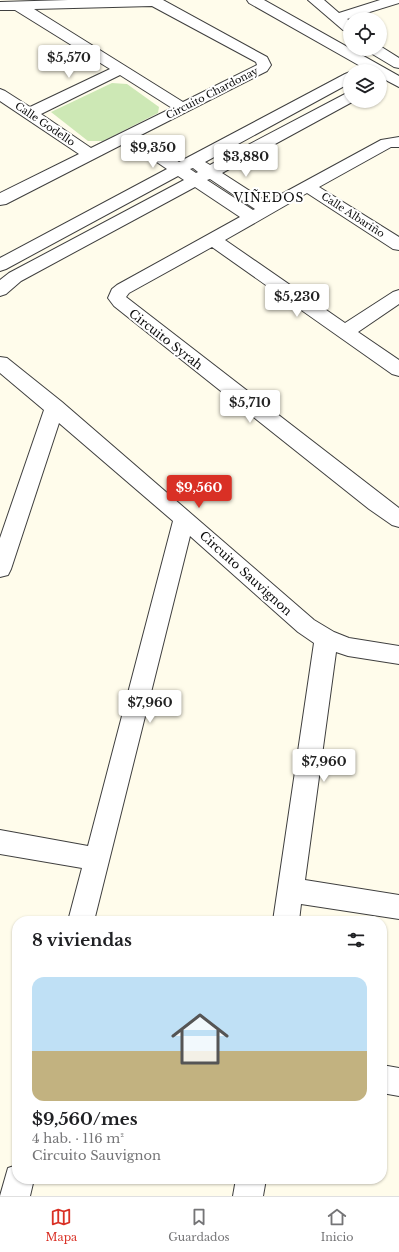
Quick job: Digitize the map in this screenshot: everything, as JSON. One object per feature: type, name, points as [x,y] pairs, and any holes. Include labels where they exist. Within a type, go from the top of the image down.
[{"type":"street","points":[[254,0],[359,64]]},
{"type":"street","points":[[315,0],[343,23]]},
{"type":"street","points":[[333,14],[364,0]]},
{"type":"street","points":[[333,14],[395,0],[399,3]]},
{"type":"street","name":"Circuito Chardonay","points":[[0,6],[158,3],[262,60],[264,65],[262,68],[0,200]]},
{"type":"street","points":[[19,6],[183,108]]},
{"type":"street","points":[[381,64],[393,61]]},
{"type":"street","points":[[30,114],[121,69]]},
{"type":"street","points":[[0,265],[343,81]]},
{"type":"street","name":"Calle Godello","points":[[0,94],[90,154]]},
{"type":"street","points":[[0,290],[15,277],[343,101]]},
{"type":"street","points":[[143,128],[266,209]]},
{"type":"street","points":[[128,136],[252,217]]},
{"type":"street","name":"Circuito Syrah","points":[[399,142],[387,143],[307,186],[214,240],[123,289],[118,293],[117,298],[120,302],[376,503],[399,519]]},
{"type":"street","name":"Calle Albariño","points":[[307,186],[399,245]]},
{"type":"street","points":[[214,240],[399,370]]},
{"type":"street","points":[[344,332],[399,296]]},
{"type":"street","name":"Circuito Sauvignon","points":[[0,363],[55,407],[306,626],[326,639],[348,647],[399,655]]},
{"type":"street","points":[[0,569],[55,407]]},
{"type":"street","points":[[82,916],[184,518]]},
{"type":"street","points":[[287,916],[326,639]]},
{"type":"street","points":[[0,842],[96,859]]},
{"type":"street","points":[[290,890],[399,907]]},
{"type":"street","points":[[387,1080],[399,1082]]},
{"type":"street","points":[[15,1196],[18,1184]]},
{"type":"street","points":[[248,1196],[250,1184]]},
{"type":"green space","points":[[112,83],[127,84],[159,107],[158,113],[103,141],[88,141],[51,112]]},
{"type":"district","name":"VIÑEDOS","points":[[269,197]]}]
